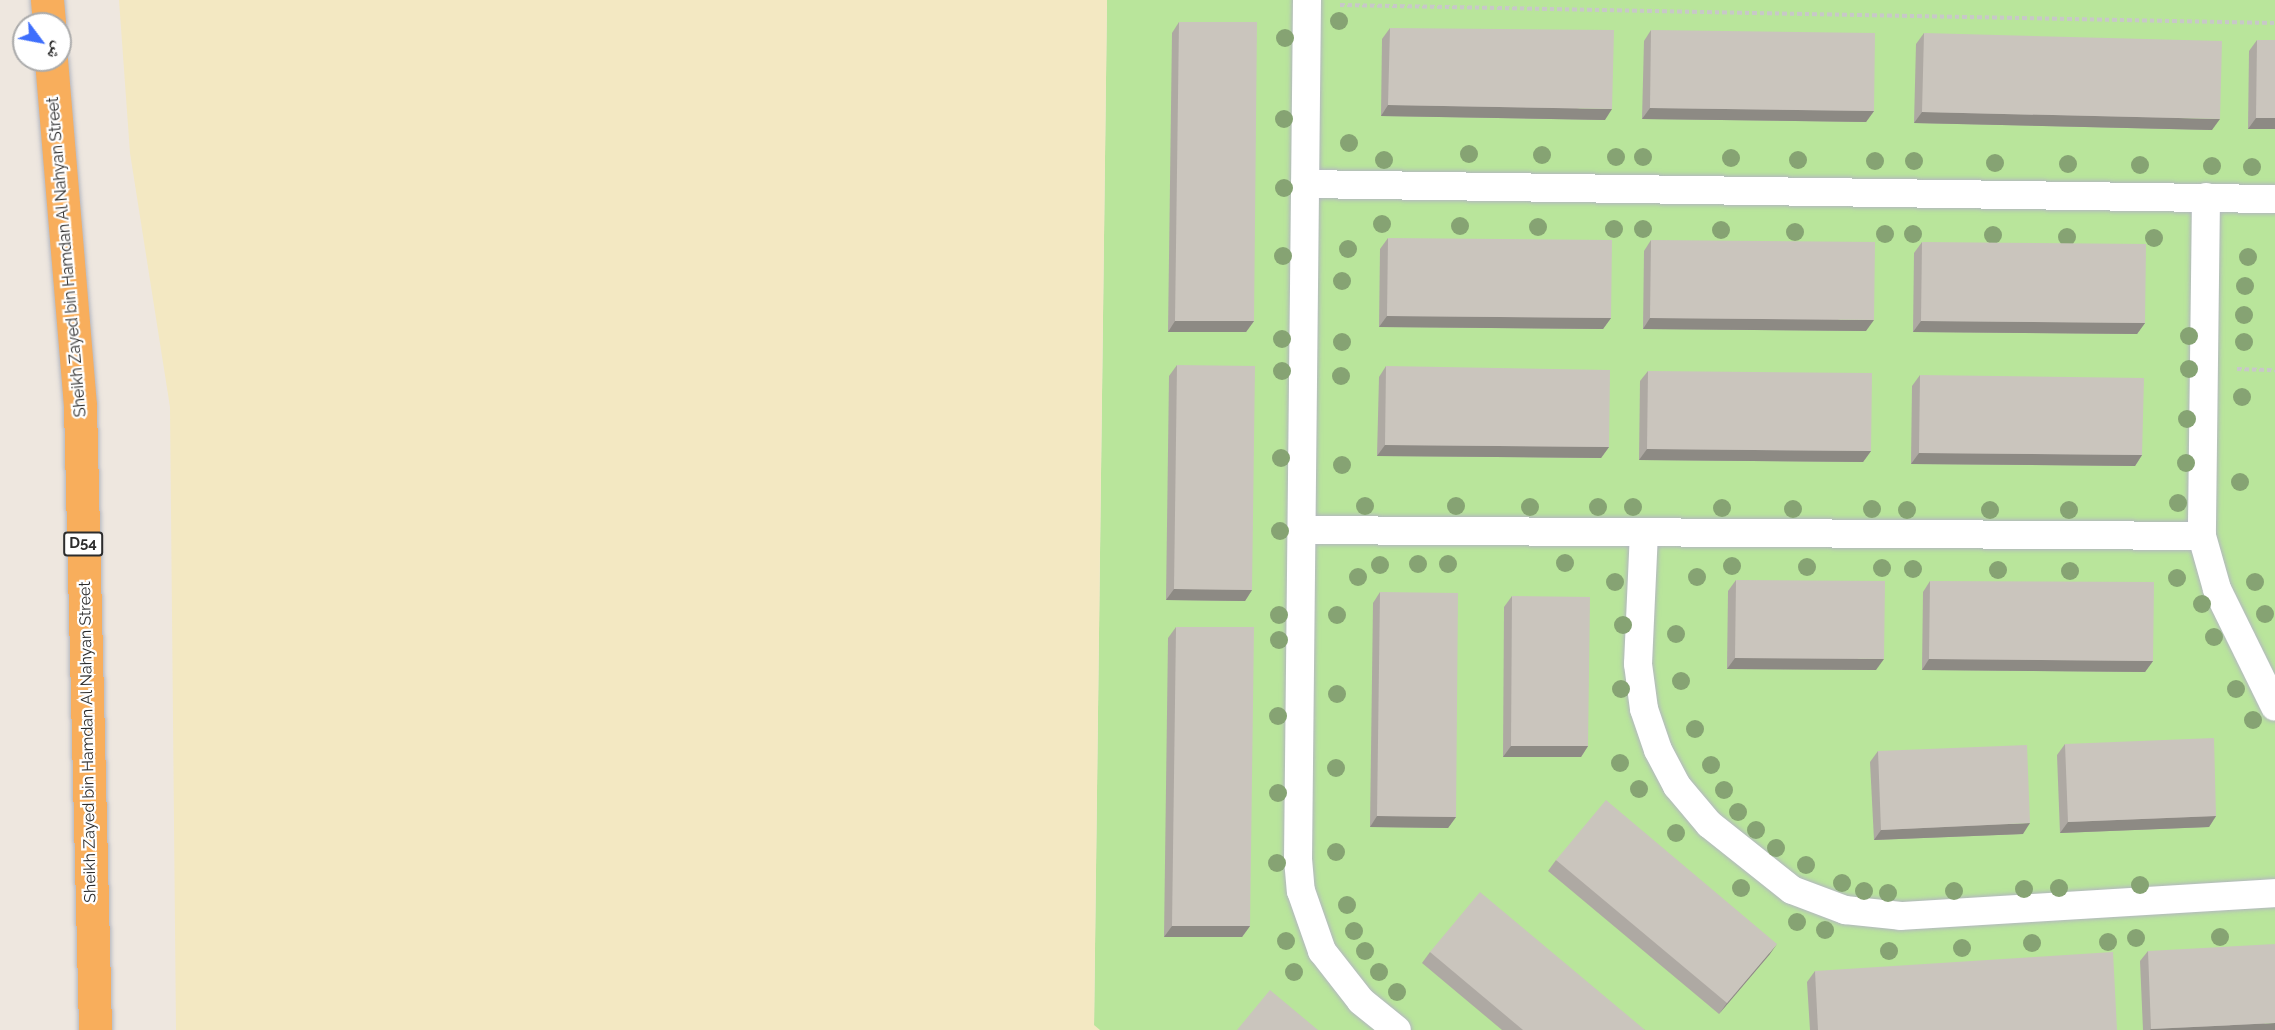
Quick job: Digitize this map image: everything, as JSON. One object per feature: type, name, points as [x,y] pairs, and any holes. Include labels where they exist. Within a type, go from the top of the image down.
[{"type":"highway","name":"Sheikh Zayed bin Hamdan Al Nahyan Street","points":[[52,72],[80,406],[94,1030]]},
{"type":"street","points":[[1307,2],[1301,891],[1322,951],[1340,978],[1397,1030]]},
{"type":"street","points":[[1305,184],[2275,199]]},
{"type":"street","points":[[2205,197],[2202,536],[2217,590],[2275,707]]},
{"type":"street","points":[[1302,530],[2202,536]]},
{"type":"street","points":[[1644,532],[1638,664],[1644,709],[1658,750],[1677,786],[1709,824],[1792,890],[1845,910],[1901,916],[2275,893]]},
{"type":"path","points":[[1307,2],[2275,23]]},
{"type":"green space","points":[[1107,0],[2275,0],[2275,1030],[1094,1030]]},
{"type":"sand","points":[[119,0],[1107,0],[1094,1025],[1100,1030],[176,1030],[170,407],[130,153]]},
{"type":"building","points":[[1179,22],[1257,22],[1254,321],[1175,321]]},
{"type":"building","points":[[1390,28],[1614,30],[1612,109],[1388,105]]},
{"type":"building","points":[[1651,30],[1875,33],[1874,111],[1650,108]]},
{"type":"building","points":[[1924,33],[2222,41],[2220,119],[1922,112]]},
{"type":"building","points":[[2257,40],[2275,40],[2275,118],[2256,118]]},
{"type":"building","points":[[1388,238],[1612,240],[1611,318],[1387,316]]},
{"type":"building","points":[[1651,240],[1875,242],[1874,320],[1650,318]]},
{"type":"building","points":[[1922,242],[2146,244],[2145,323],[1921,321]]},
{"type":"building","points":[[1177,365],[1255,366],[1252,590],[1174,589]]},
{"type":"building","points":[[1386,366],[1610,370],[1609,447],[1385,445]]},
{"type":"building","points":[[1648,371],[1872,373],[1871,451],[1647,449]]},
{"type":"building","points":[[1920,375],[2144,378],[2142,455],[1919,453]]},
{"type":"building","points":[[1736,580],[1885,581],[1884,659],[1735,658]]},
{"type":"building","points":[[1930,581],[2154,582],[2153,661],[1929,659]]},
{"type":"building","points":[[1380,592],[1458,593],[1456,817],[1377,816]]},
{"type":"building","points":[[1512,596],[1590,597],[1588,746],[1511,746]]},
{"type":"building","points":[[1176,627],[1254,627],[1250,926],[1172,926]]},
{"type":"building","points":[[2214,738],[2216,816],[2068,822],[2065,744]]},
{"type":"building","points":[[2027,745],[2030,823],[1881,830],[1878,751]]},
{"type":"building","points":[[1606,800],[1777,944],[1727,1003],[1556,860]]},
{"type":"building","points":[[1480,892],[1645,1030],[1523,1030],[1430,952]]},
{"type":"building","points":[[2275,944],[2275,1023],[2151,1029],[2148,951]]},
{"type":"building","points":[[2113,952],[2117,1030],[1818,1030],[1815,971]]},
{"type":"building","points":[[1270,990],[1318,1030],[1237,1030]]}]
